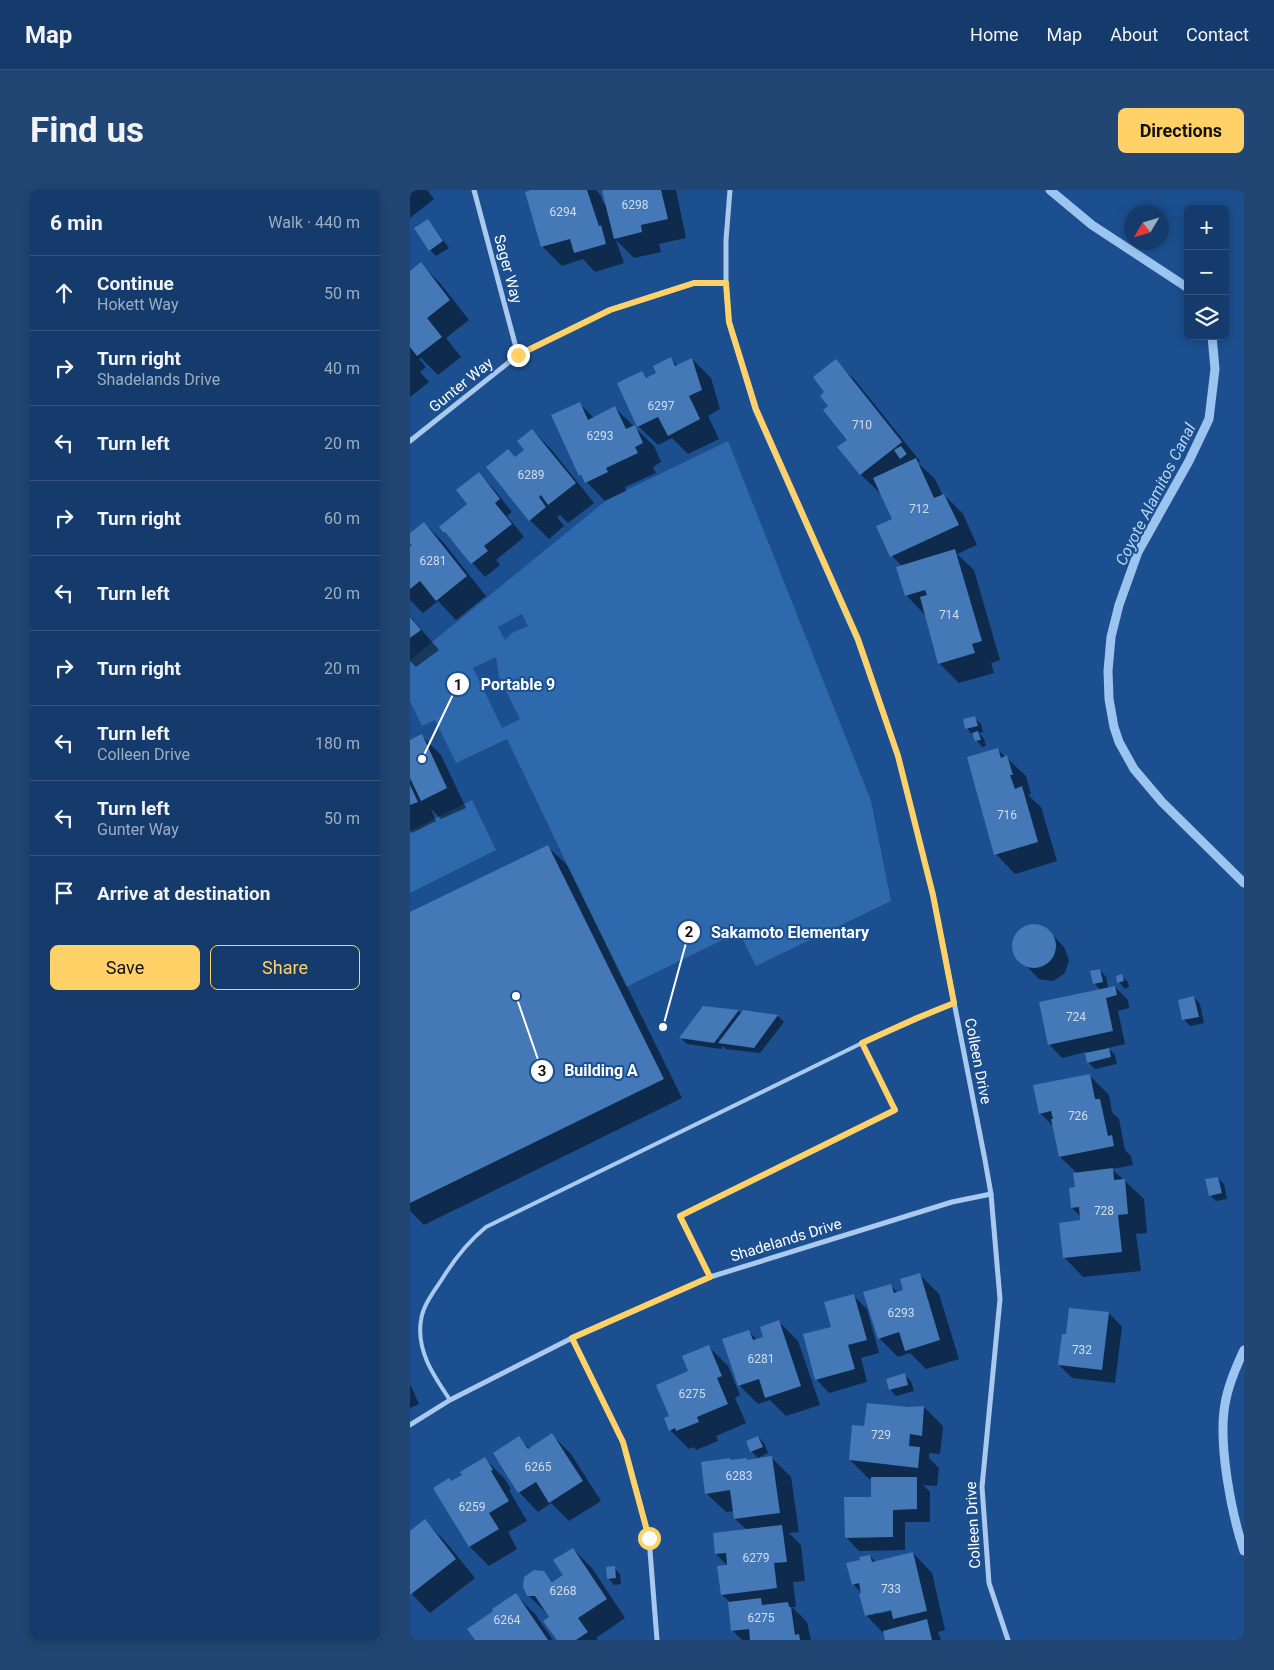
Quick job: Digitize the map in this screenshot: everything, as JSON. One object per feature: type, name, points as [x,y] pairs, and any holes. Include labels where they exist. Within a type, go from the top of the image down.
[{"type":"street","name":"Sager Way","points":[[474,190],[518,355]]},
{"type":"street","name":"Colleen Drive","points":[[730,190],[726,240],[726,283],[729,322],[756,409],[858,639],[898,756],[933,895],[991,1194],[1000,1299],[982,1487],[989,1583],[1008,1640]]},
{"type":"street","name":"Gunter Way","points":[[410,441],[518,355],[610,310],[694,283],[726,283]]},
{"type":"street","name":"Shadelands Drive","points":[[410,1425],[450,1400],[572,1338],[710,1277],[952,1202],[991,1194]]},
{"type":"street","points":[[572,1338],[623,1442],[649,1538],[657,1640]]},
{"type":"lane","points":[[450,1400],[433,1375],[422,1349],[421,1319],[427,1302],[454,1262],[471,1239],[486,1227],[862,1043],[954,1003]]},
{"type":"lane","points":[[710,1277],[680,1216],[895,1110],[862,1043]]},
{"type":"shaded area","points":[[728,441],[871,801],[891,901],[756,966],[739,932],[626,987],[507,739],[456,763],[435,720],[422,726],[410,701],[410,660],[608,499]],"holes":[[[522,614],[528,626],[512,633],[505,640],[498,627]],[[496,657],[499,677],[520,719],[502,728],[473,668]]]},
{"type":"shaded area","points":[[472,800],[496,850],[410,893],[410,831]]},
{"type":"building","points":[[531,190],[587,190],[599,226],[601,225],[606,244],[574,253],[570,239],[541,247],[525,192]]},
{"type":"building","points":[[661,190],[668,219],[641,225],[642,232],[614,239],[602,191]]},
{"type":"building","points":[[428,219],[443,241],[429,251],[414,228]]},
{"type":"building","points":[[421,262],[450,300],[427,318],[442,337],[417,356],[410,347],[410,271]]},
{"type":"building","points":[[671,357],[675,366],[692,358],[702,390],[689,396],[700,419],[668,436],[658,417],[637,427],[617,383],[642,371],[646,378],[656,373],[653,366]]},
{"type":"building","points":[[836,359],[902,442],[860,475],[837,447],[847,440],[823,410],[828,406],[820,396],[824,392],[813,377]]},
{"type":"building","points":[[580,402],[588,420],[615,406],[626,429],[635,425],[643,443],[635,447],[638,453],[606,468],[608,472],[585,483],[581,475],[579,476],[551,415]]},
{"type":"building","points":[[532,429],[576,483],[548,505],[541,495],[539,497],[546,507],[529,521],[486,467],[508,449],[515,457],[524,450],[517,441]]},
{"type":"building","points":[[901,446],[907,454],[900,459],[894,450]]},
{"type":"building","points":[[916,458],[934,498],[944,494],[959,525],[890,557],[876,526],[892,519],[873,478]]},
{"type":"building","points":[[479,472],[500,499],[495,503],[512,524],[484,546],[488,551],[471,564],[439,527],[467,504],[456,490]]},
{"type":"building","points":[[424,522],[467,576],[436,601],[420,581],[410,589],[410,547],[412,545],[410,543],[410,533]]},
{"type":"building","points":[[955,549],[982,641],[972,644],[975,653],[938,664],[920,597],[927,595],[925,590],[905,596],[896,567]]},
{"type":"building","points":[[410,617],[421,630],[410,638]]},
{"type":"building","points":[[975,716],[978,726],[965,729],[963,719]]},
{"type":"building","points":[[978,731],[981,740],[975,741],[972,733]]},
{"type":"building","points":[[422,734],[447,788],[421,801],[410,778],[410,740]]},
{"type":"building","points":[[998,748],[1001,758],[1007,755],[1013,775],[1010,775],[1015,789],[1022,786],[1038,842],[994,855],[967,757]]},
{"type":"building","points":[[410,785],[418,802],[410,805]]},
{"type":"building","points":[[548,845],[664,1079],[410,1203],[410,912]]},
{"type":"building","points":[[1034,924],[1046,928],[1052,934],[1056,946],[1052,958],[1046,964],[1034,968],[1022,964],[1016,958],[1012,946],[1016,934],[1022,928]]},
{"type":"building","points":[[1100,969],[1103,982],[1093,984],[1090,971]]},
{"type":"building","points":[[1122,974],[1124,981],[1117,983],[1116,976]]},
{"type":"building","points":[[1115,986],[1117,995],[1106,998],[1113,1031],[1048,1045],[1039,1002]]},
{"type":"building","points":[[1194,996],[1199,1017],[1182,1020],[1178,1000]]},
{"type":"building","points":[[703,1006],[739,1010],[714,1043],[679,1038]]},
{"type":"building","points":[[743,1010],[778,1015],[754,1048],[718,1043]]},
{"type":"building","points":[[1109,1048],[1111,1057],[1087,1063],[1085,1053]]},
{"type":"building","points":[[1090,1074],[1095,1099],[1100,1099],[1108,1136],[1112,1135],[1114,1146],[1059,1157],[1051,1111],[1039,1114],[1033,1085]]},
{"type":"building","points":[[1113,1168],[1114,1180],[1125,1179],[1128,1214],[1118,1215],[1122,1252],[1063,1258],[1059,1223],[1080,1220],[1079,1207],[1071,1208],[1069,1188],[1075,1187],[1073,1173]]},
{"type":"building","points":[[1218,1177],[1222,1193],[1209,1196],[1205,1179]]},
{"type":"building","points":[[920,1273],[940,1340],[905,1351],[899,1332],[878,1339],[863,1292],[891,1284],[894,1293],[903,1290],[900,1279]]},
{"type":"building","points":[[854,1294],[867,1340],[848,1345],[855,1369],[815,1380],[803,1334],[831,1327],[824,1302]]},
{"type":"building","points":[[1069,1308],[1109,1312],[1102,1370],[1058,1365],[1062,1334],[1066,1334]]},
{"type":"building","points":[[779,1320],[801,1386],[765,1398],[759,1379],[738,1386],[722,1339],[749,1330],[753,1340],[763,1337],[760,1327]]},
{"type":"building","points":[[709,1345],[722,1376],[717,1378],[728,1404],[697,1417],[699,1422],[676,1431],[675,1428],[669,1431],[664,1418],[669,1416],[656,1385],[688,1371],[682,1356]]},
{"type":"building","points":[[905,1373],[908,1385],[889,1390],[886,1379]]},
{"type":"building","points":[[867,1403],[908,1407],[924,1406],[922,1436],[910,1434],[909,1446],[920,1447],[918,1468],[849,1460],[852,1425],[864,1426]]},
{"type":"building","points":[[552,1433],[583,1481],[549,1503],[536,1482],[518,1493],[493,1453],[519,1436],[528,1449]]},
{"type":"building","points":[[758,1436],[763,1447],[750,1452],[746,1441]]},
{"type":"building","points":[[772,1456],[780,1513],[734,1519],[730,1490],[705,1494],[701,1462],[730,1458],[730,1460],[747,1458],[747,1460]]},
{"type":"building","points":[[485,1457],[509,1501],[489,1513],[499,1529],[469,1547],[433,1488],[449,1478],[451,1481],[462,1475],[460,1472]]},
{"type":"building","points":[[871,1477],[917,1477],[917,1509],[893,1510],[893,1537],[845,1538],[844,1497],[871,1497]]},
{"type":"building","points":[[425,1519],[456,1559],[410,1595],[410,1531]]},
{"type":"building","points":[[782,1525],[787,1562],[774,1563],[777,1588],[721,1595],[717,1566],[727,1565],[726,1553],[715,1554],[713,1533]]},
{"type":"building","points":[[573,1548],[607,1599],[578,1618],[588,1632],[576,1640],[557,1640],[543,1621],[549,1617],[535,1596],[527,1596],[523,1587],[524,1577],[534,1570],[544,1571],[552,1582],[563,1575],[553,1560]]},
{"type":"building","points":[[913,1552],[927,1611],[893,1619],[891,1610],[865,1616],[859,1594],[861,1594],[859,1583],[852,1585],[846,1563],[860,1560],[859,1557],[870,1555],[872,1562]]},
{"type":"building","points":[[615,1566],[616,1578],[607,1579],[606,1567]]},
{"type":"building","points":[[516,1593],[548,1640],[475,1640],[467,1629]]},
{"type":"building","points":[[761,1598],[762,1605],[788,1602],[789,1607],[791,1607],[795,1635],[799,1634],[800,1640],[750,1640],[749,1629],[731,1631],[728,1602]]},
{"type":"building","points":[[927,1619],[932,1640],[885,1640],[883,1631]]},
{"type":"waterway","name":"Coyote Alamitos Canal","points":[[1050,190],[1092,225],[1184,285]]},
{"type":"waterway","name":"Coyote Alamitos Canal","points":[[1212,340],[1215,369],[1209,419],[1189,461],[1138,552],[1119,605],[1111,637],[1108,671],[1109,699],[1119,742],[1134,769],[1162,802],[1244,883]]},
{"type":"waterway","name":"Coyote Alamitos Canal","points":[[1244,1350],[1226,1397],[1223,1420],[1223,1438],[1230,1498],[1244,1551]]},
{"type":"place","name":"Portable 9","points":[[422,759]]},
{"type":"place","name":"Building A","points":[[516,996]]},
{"type":"place","name":"Sakamoto Elementary","points":[[663,1027]]},
{"type":"route","points":[[518,355],[610,310],[694,283],[726,283],[729,322],[756,409],[858,639],[898,756],[933,895],[954,1003],[862,1043],[895,1110],[680,1216],[710,1277],[572,1338],[623,1442],[649,1538]]}]
